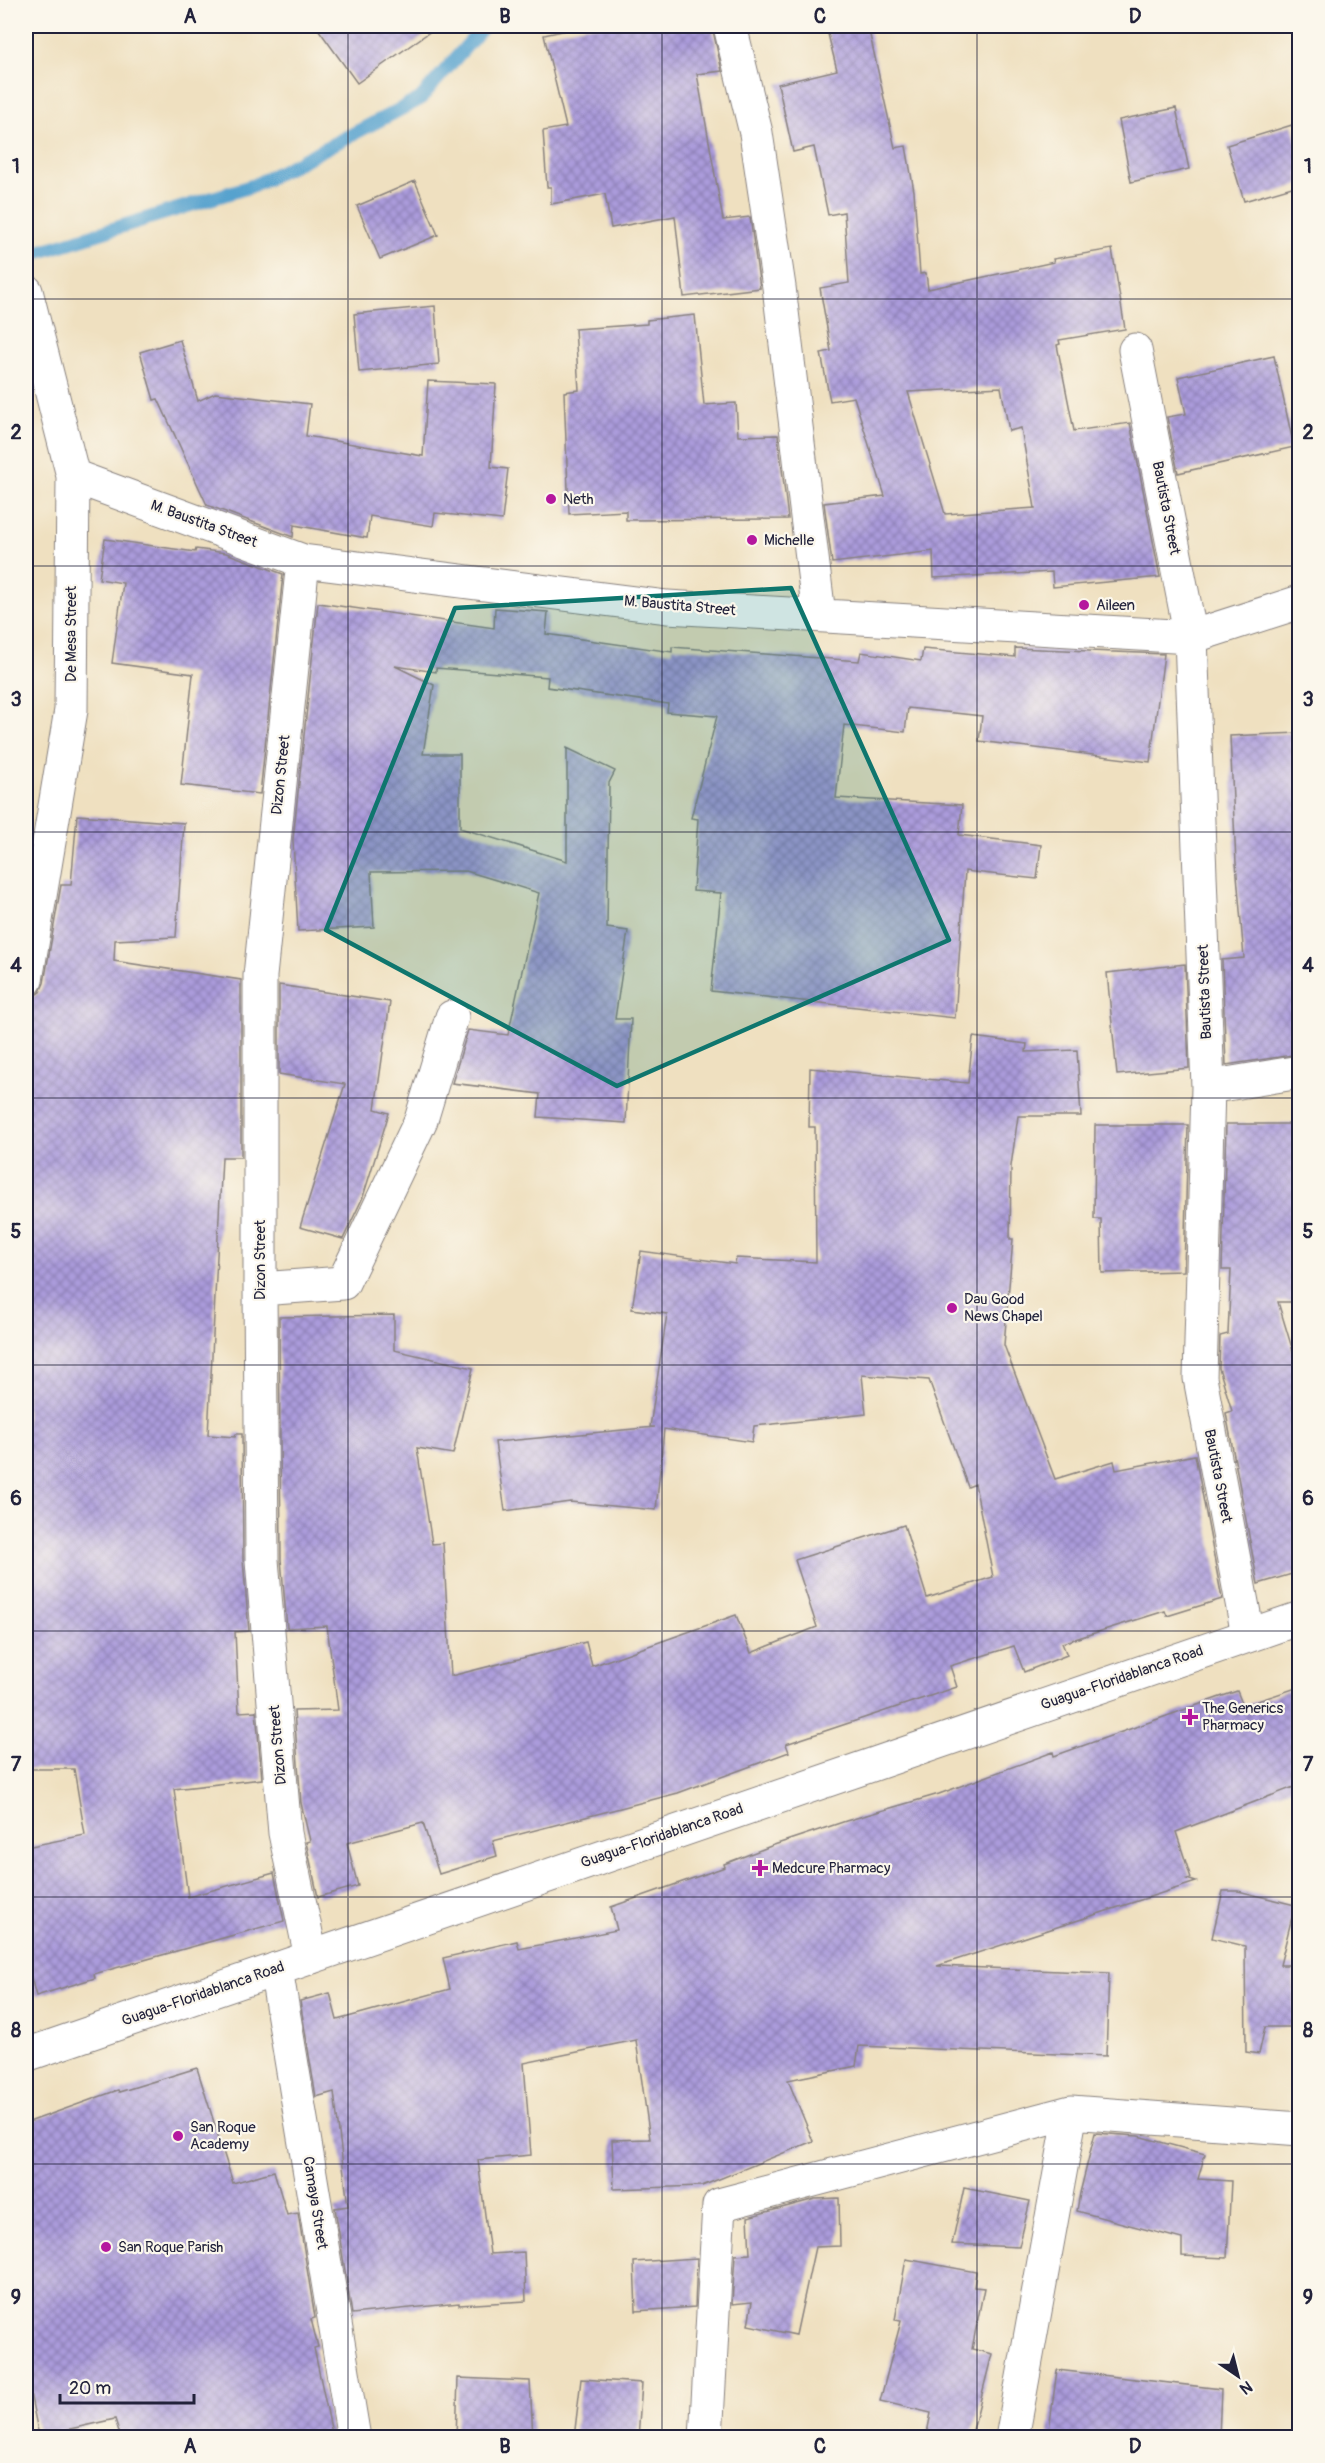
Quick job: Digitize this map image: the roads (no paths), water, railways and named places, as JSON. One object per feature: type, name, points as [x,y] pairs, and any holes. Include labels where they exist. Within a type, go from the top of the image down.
[{"type":"street","points":[[730,26],[756,133],[779,287],[819,615]]},
{"type":"street","name":"De Mesa Street","points":[[26,291],[73,476],[71,710],[26,980]]},
{"type":"street","name":"Bautista Street","points":[[1135,350],[1191,637],[1208,1087],[1200,1378],[1248,1635]]},
{"type":"street","name":"M. Baustita Street","points":[[73,476],[303,561],[667,607],[1191,637],[1299,602]]},
{"type":"street","name":"Dizon Street","points":[[303,561],[260,976],[260,1289],[262,1560],[285,1833],[311,1957]]},
{"type":"street","points":[[260,1289],[344,1283],[421,1120],[452,1017]]},
{"type":"street","points":[[1208,1087],[1299,1072]]},
{"type":"street","name":"Guagua-Floridablanca Road","points":[[26,2055],[1299,1618]]},
{"type":"street","name":"Camaya Street","points":[[276,1969],[354,2438]]},
{"type":"street","points":[[1012,2438],[1071,2112]]},
{"type":"street","points":[[706,2438],[719,2205],[1071,2112],[1299,2129]]},
{"type":"waterway","points":[[26,256],[255,185],[420,99],[484,26]]},
{"type":"place","name":"Neth","points":[[551,499]]},
{"type":"place","name":"Michelle","points":[[752,540]]},
{"type":"place","name":"Aileen","points":[[1084,605]]},
{"type":"place","name":"Dau Good News Chapel","points":[[952,1308]]},
{"type":"place","name":"The Generics Pharmacy","points":[[1190,1717]]},
{"type":"place","name":"Medcure Pharmacy","points":[[760,1868]]},
{"type":"place","name":"San Roque Academy","points":[[178,2136]]},
{"type":"place","name":"San Roque Parish","points":[[106,2247]]}]
